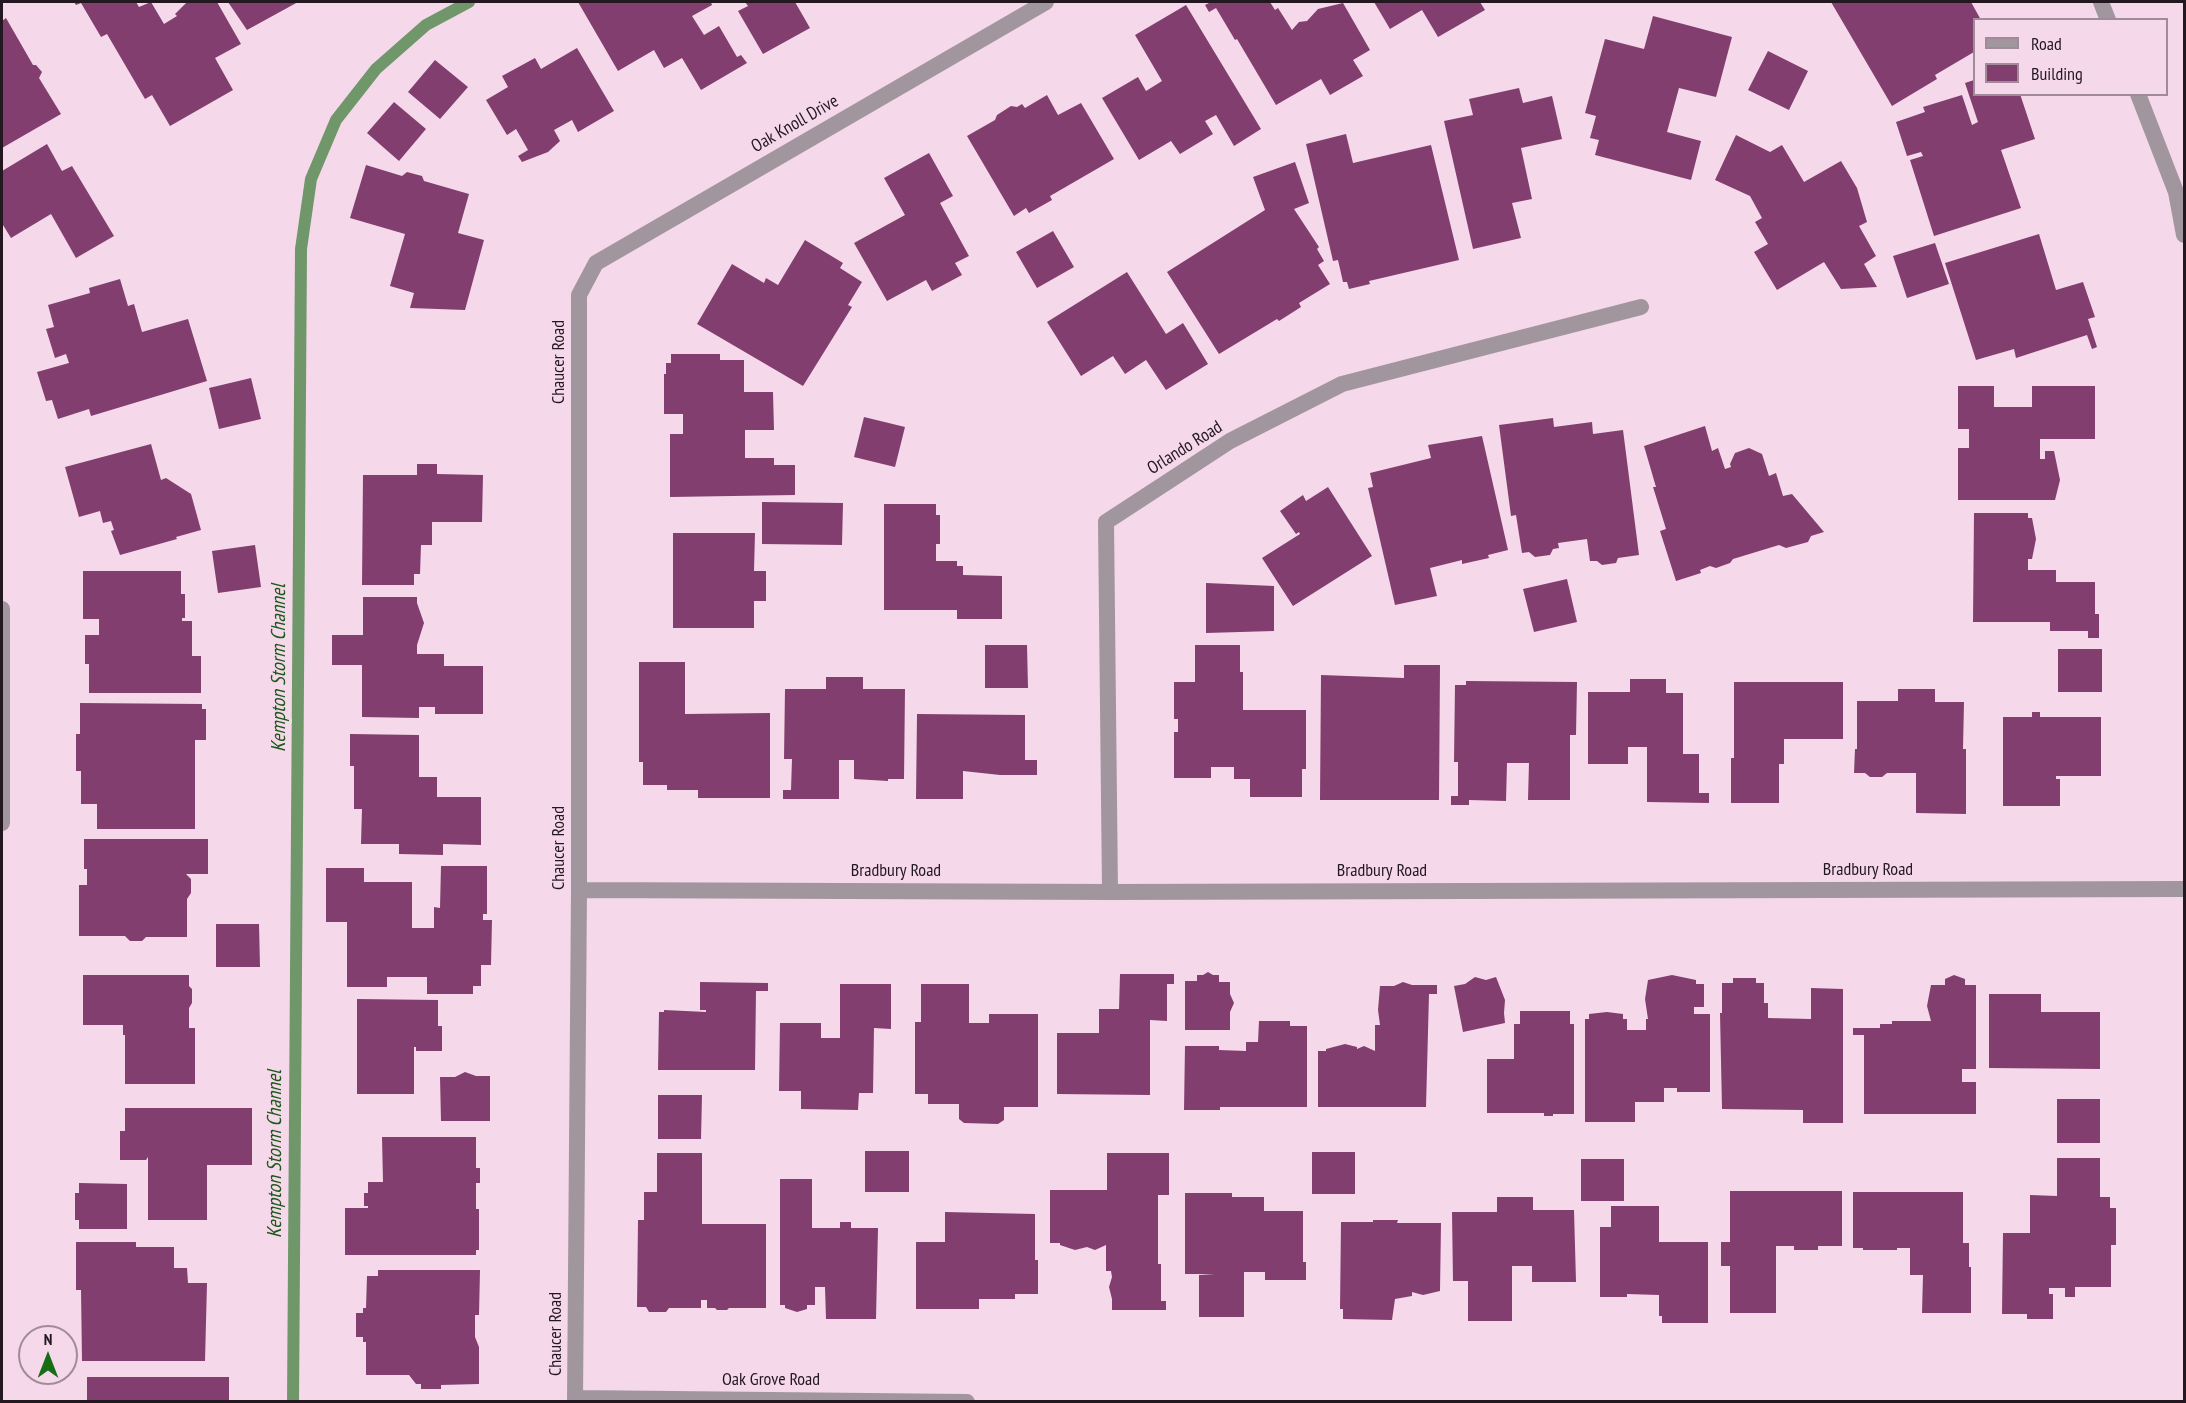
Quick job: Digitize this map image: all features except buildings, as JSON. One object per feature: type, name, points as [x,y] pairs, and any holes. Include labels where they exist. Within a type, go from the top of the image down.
[{"type":"street","name":"Oak Knoll Drive","points":[[579,295],[596,263],[1046,2]]},
{"type":"street","points":[[2101,2],[2107,18]]},
{"type":"street","points":[[2139,96],[2176,192],[2184,235]]},
{"type":"street","name":"Chaucer Road","points":[[575,1400],[579,890],[579,295]]},
{"type":"street","name":"Orlando Road","points":[[1110,892],[1106,522],[1230,441],[1342,384],[1641,308]]},
{"type":"street","points":[[2,609],[2,823]]},
{"type":"street","name":"Bradbury Road","points":[[579,890],[1110,892],[2184,889]]},
{"type":"street","name":"Oak Grove Road","points":[[575,1400],[967,1401]]},
{"type":"waterway","name":"Kempton Storm Channel","points":[[293,1402],[301,249],[311,179],[336,120],[376,69],[426,25],[469,2]]}]
